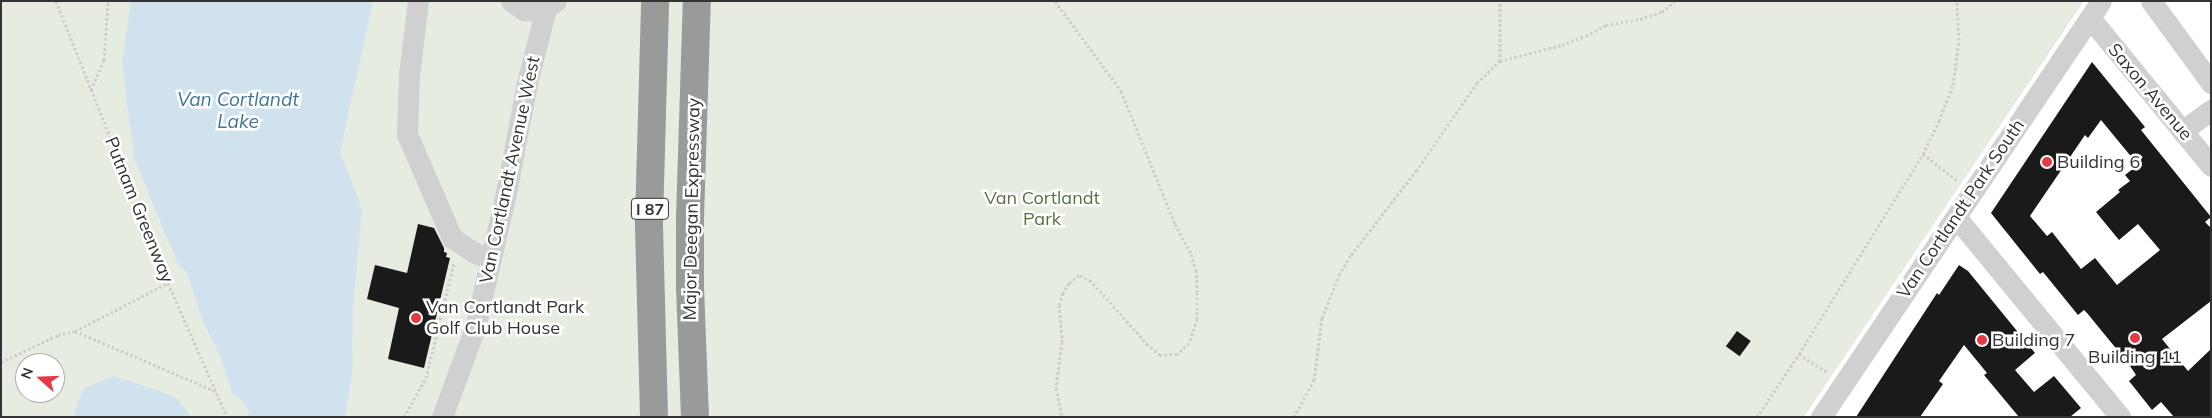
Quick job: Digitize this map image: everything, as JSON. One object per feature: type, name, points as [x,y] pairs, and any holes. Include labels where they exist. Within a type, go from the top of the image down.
[{"type":"highway","name":"I 87","points":[[654,417],[649,221],[655,1]]},
{"type":"highway","name":"Major Deegan Expressway","points":[[695,417],[690,288],[691,148],[697,1]]},
{"type":"highway","points":[[690,288],[711,417]]},
{"type":"street","points":[[418,1],[409,74],[407,134],[452,238],[475,253],[491,258]]},
{"type":"street","name":"Van Cortlandt Avenue West","points":[[511,1],[524,10],[536,11],[551,5]]},
{"type":"street","points":[[2151,1],[2211,82]]},
{"type":"street","name":"Van Cortlandt Avenue West","points":[[442,417],[475,328],[527,83],[551,5]]},
{"type":"street","name":"Saxon Avenue","points":[[2095,10],[2182,131],[2211,166]]},
{"type":"street","name":"Van Cortlandt Park South","points":[[1821,417],[2095,10]]},
{"type":"street","points":[[2182,131],[2211,110]]},
{"type":"street","points":[[1956,217],[2120,417]]},
{"type":"path","name":"Putnam Greenway","points":[[56,1],[168,283],[227,417]]},
{"type":"path","points":[[91,90],[104,60],[108,1]]},
{"type":"path","points":[[1055,1],[1121,91],[1172,217],[1191,254],[1196,270],[1197,292],[1196,319],[1189,343],[1177,354],[1160,355],[1148,345],[1091,281],[1079,275],[1069,284],[1063,293],[1059,305],[1062,342],[1056,388],[1062,417]]},
{"type":"path","points":[[1500,1],[1500,62]]},
{"type":"path","points":[[1294,417],[1314,380],[1322,318],[1339,275],[1347,261],[1448,127],[1477,83],[1500,62],[1586,36],[1606,25],[1640,19],[1662,12],[1675,1]]},
{"type":"path","points":[[1757,417],[1799,354],[1922,154],[1939,122],[1952,85],[1959,40],[1957,1]]},
{"type":"path","points":[[1922,154],[1972,192]]},
{"type":"path","points":[[404,417],[426,378],[456,255],[452,238]]},
{"type":"path","points":[[1,362],[58,335],[75,331],[168,283]]},
{"type":"path","points":[[75,331],[216,391]]},
{"type":"path","points":[[1799,354],[1844,383]]},
{"type":"green space","name":"Van Cortlandt Park","points":[[1,1],[2084,1],[1804,417],[1,417]]},
{"type":"water","name":"Van Cortlandt Lake","points":[[131,1],[373,1],[340,152],[362,209],[353,307],[352,375],[345,417],[248,417],[249,412],[243,401],[233,395],[221,358],[202,319],[187,273],[178,264],[134,158],[122,63]]},
{"type":"water","points":[[114,376],[176,397],[191,417],[73,417],[83,389]]},
{"type":"building","points":[[2092,62],[2145,127],[2141,130],[2211,217],[2205,222],[2211,228],[2211,301],[2162,339],[2188,371],[2211,349],[2211,417],[2174,417],[2161,402],[2152,410],[2129,381],[2136,375],[2128,363],[2087,313],[2084,310],[2078,315],[2043,272],[2040,274],[1991,213]],"holes":[[[2101,120],[2138,165],[2125,175],[2130,181],[2096,212],[2119,240],[2138,224],[2160,250],[2117,285],[2095,258],[2081,269],[2052,232],[2047,236],[2030,216],[2085,135],[2088,138]]]},
{"type":"building","name":"Van Cortlandt Park Golf Club House","points":[[418,224],[434,228],[444,248],[444,252],[447,253],[446,257],[450,258],[424,368],[388,359],[399,308],[367,299],[375,265],[407,273]]},
{"type":"building","name":"Building 7","points":[[1959,265],[1968,271],[2035,353],[2015,370],[2034,392],[2054,376],[2081,408],[2070,417],[2019,417],[1984,375],[1987,373],[1964,345],[1939,381],[1943,384],[1920,417],[1856,417],[1937,293],[1939,295]]},
{"type":"building","points":[[1737,331],[1751,341],[1740,356],[1726,346]]},
{"type":"place","name":"Building 6","points":[[2047,162]]},
{"type":"place","name":"Van Cortlandt Park Golf Club House","points":[[416,318]]},
{"type":"place","name":"Building 11","points":[[2135,338]]},
{"type":"place","name":"Building 7","points":[[1982,340]]}]
